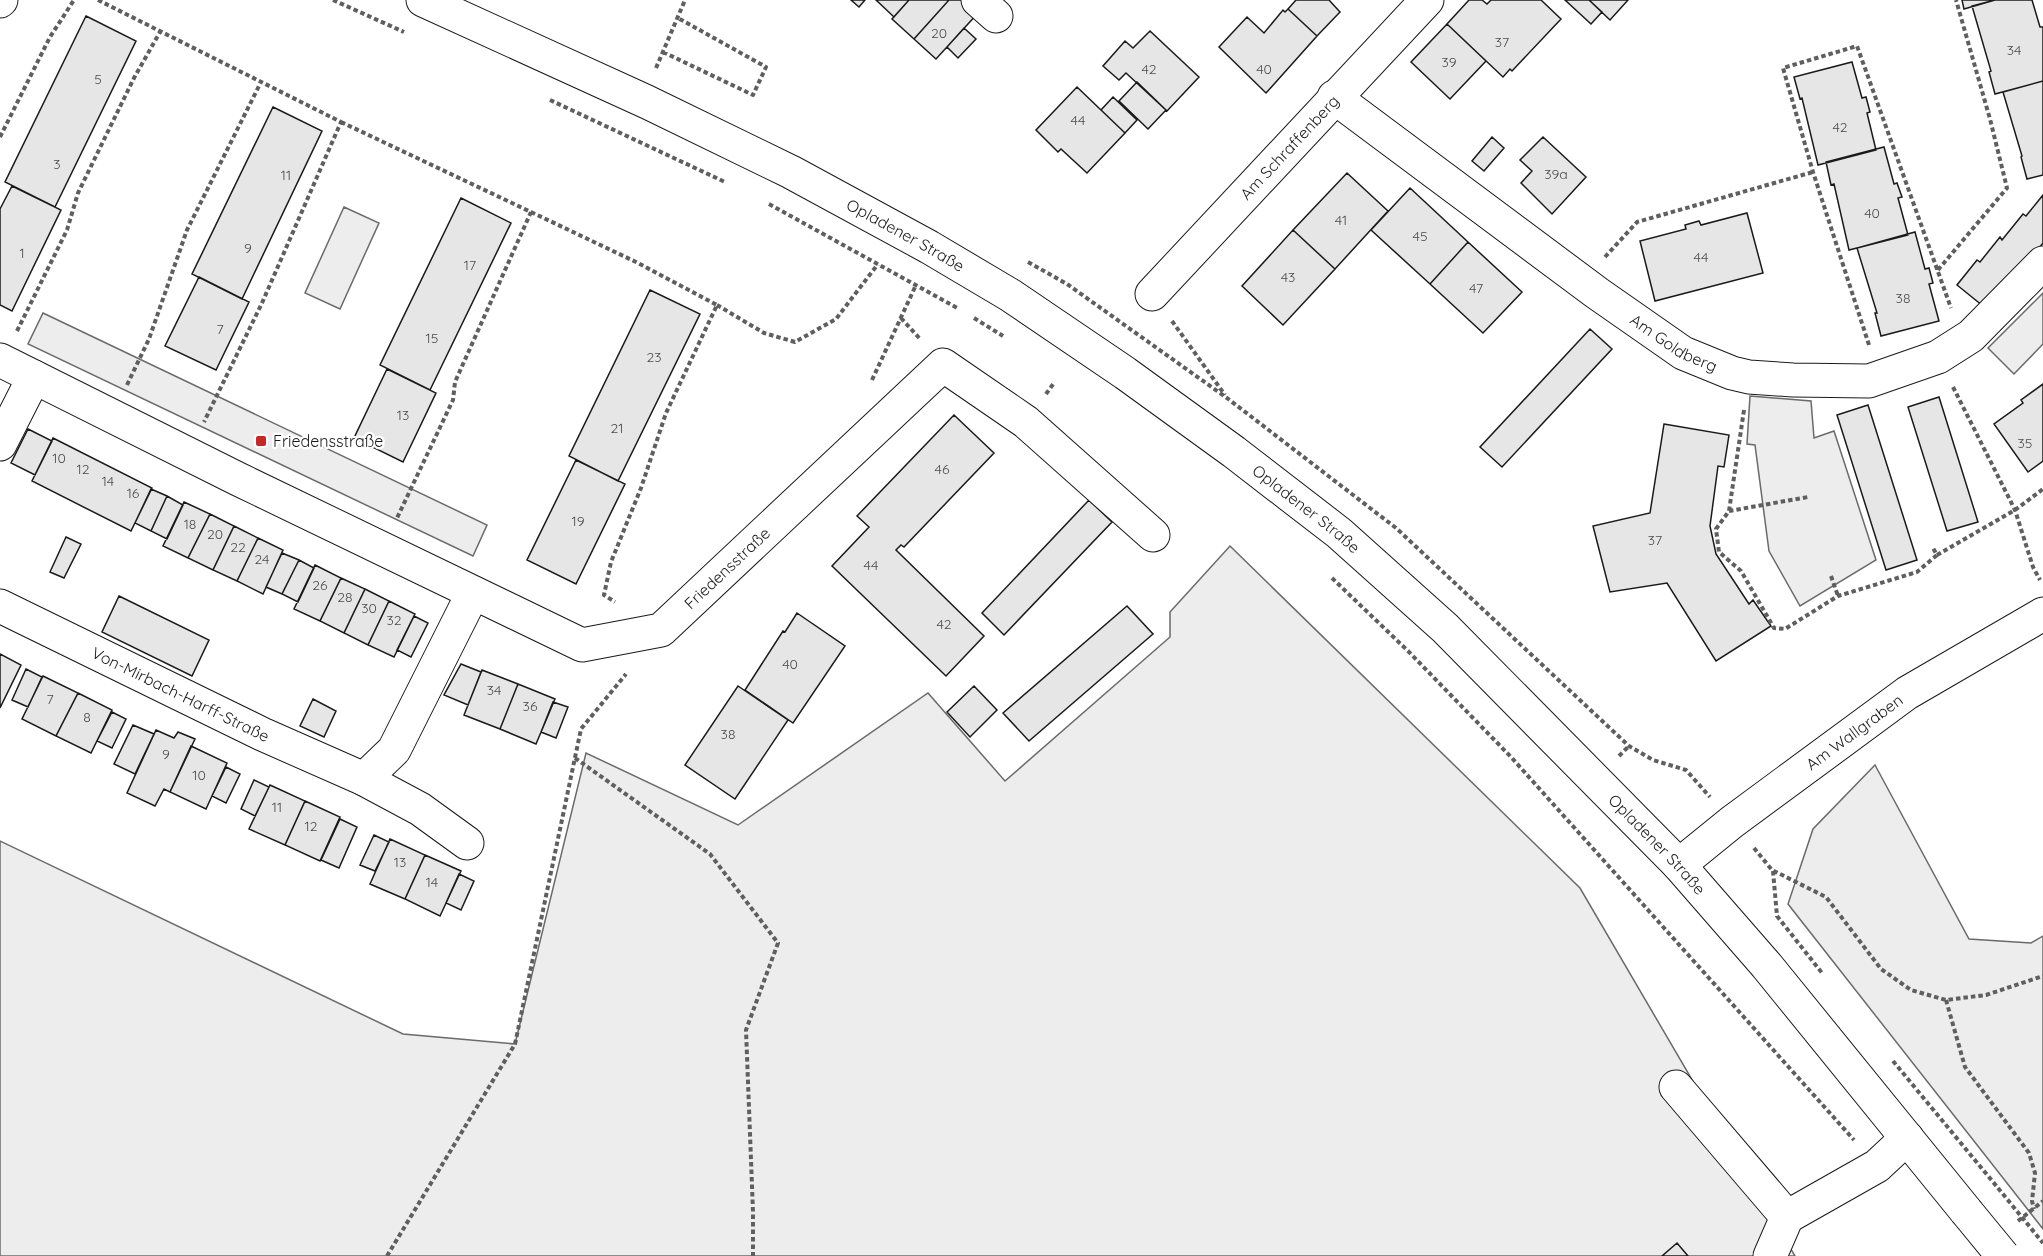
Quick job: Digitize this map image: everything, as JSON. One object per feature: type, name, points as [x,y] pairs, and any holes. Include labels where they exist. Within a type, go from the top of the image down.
[{"type":"street","name":"Opladener Straße","points":[[423,0],[647,102],[790,172],[939,253],[1010,295],[1125,373],[1234,452],[1339,533],[1445,628],[1679,866],[1767,966],[2003,1256]]},
{"type":"street","name":"Am Schraffenberg","points":[[1152,294],[1427,0]]},
{"type":"street","name":"Am Goldberg","points":[[1334,97],[1583,282],[1683,353],[1732,373],[1749,377],[1869,381],[1950,350],[1971,336],[2043,263]]},
{"type":"street","points":[[1,360],[112,417],[582,645],[661,630]]},
{"type":"street","name":"Friedensstraße","points":[[661,630],[943,365],[1026,422],[1153,535]]},
{"type":"street","points":[[0,444],[34,377]]},
{"type":"street","points":[[364,779],[394,750],[473,592]]},
{"type":"street","name":"Von-Mirbach-Harff-Straße","points":[[0,606],[262,734],[364,779],[420,809],[467,843]]},
{"type":"street","name":"Am Wallgraben","points":[[1679,866],[1732,822],[1907,693],[2043,614]]},
{"type":"street","points":[[1676,1087],[1787,1217]]},
{"type":"street","points":[[1770,1256],[1787,1217],[1877,1166],[1907,1138]]},
{"type":"path","points":[[0,137],[50,37],[74,0]]},
{"type":"path","points":[[98,0],[341,122],[636,262],[764,333],[795,342],[836,319],[878,264]]},
{"type":"path","points":[[656,68],[685,0]]},
{"type":"path","points":[[1938,270],[2007,188],[1956,0]]},
{"type":"path","points":[[663,52],[753,95],[766,67],[678,18]]},
{"type":"path","points":[[1,360],[67,230],[78,193],[134,78],[160,32]]},
{"type":"path","points":[[1880,377],[1813,172],[1783,68],[1857,46],[1938,270],[1950,350],[2015,510],[2033,567],[2043,585]]},
{"type":"path","points":[[112,417],[149,339],[187,230],[261,82]]},
{"type":"path","points":[[188,454],[262,303],[341,122]]},
{"type":"path","points":[[1583,282],[1637,222],[1813,172]]},
{"type":"path","points":[[382,549],[453,400],[455,382],[531,212]]},
{"type":"path","points":[[867,437],[859,410],[916,285]]},
{"type":"path","points":[[1152,294],[1227,398]]},
{"type":"path","points":[[387,1256],[515,1044],[581,729],[661,630],[604,595],[611,562],[641,488],[666,413],[717,306]]},
{"type":"path","points":[[1749,377],[1729,511],[1716,529],[1719,552],[1741,571],[1774,628],[1785,629],[1838,596],[1917,572],[1936,555],[2015,510],[2043,489]]},
{"type":"path","points":[[1729,511],[1808,497]]},
{"type":"path","points":[[1933,548],[1936,555]]},
{"type":"path","points":[[1831,576],[1838,596]]},
{"type":"path","points":[[575,758],[710,854],[778,943],[746,1030],[753,1256]]},
{"type":"path","points":[[1561,812],[1877,1166]]},
{"type":"path","points":[[1825,978],[1777,916],[1772,870],[1826,897],[1881,969],[1911,990],[1946,1000],[1986,995],[2043,976]]},
{"type":"path","points":[[1946,1000],[1965,1067],[2029,1153],[2035,1173],[2034,1209]]},
{"type":"path","points":[[1891,1059],[2043,1243]]},
{"type":"shaded area","points":[[344,207],[379,223],[340,309],[305,293]]},
{"type":"shaded area","points":[[2043,293],[2043,344],[2014,374],[1988,348]]},
{"type":"shaded area","points":[[43,313],[487,525],[473,556],[28,344]]},
{"type":"shaded area","points":[[1750,396],[1811,401],[1814,438],[1834,431],[1876,560],[1800,606],[1769,551],[1755,445],[1747,444]]},
{"type":"shaded area","points":[[1230,546],[1580,888],[1795,1256],[0,1256],[0,841],[403,1034],[515,1044],[586,753],[738,825],[928,693],[1005,781],[1170,637],[1170,612]]},
{"type":"shaded area","points":[[1875,765],[1969,939],[2031,943],[2043,936],[2043,1229],[1788,904],[1813,829]]},
{"type":"building","points":[[851,0],[865,0],[859,7]]},
{"type":"building","points":[[876,0],[909,0],[894,17]]},
{"type":"building","points":[[909,0],[949,0],[914,39],[892,19]]},
{"type":"building","points":[[949,0],[964,0],[978,13],[936,59],[914,39]]},
{"type":"building","points":[[1296,0],[1329,0],[1340,12],[1317,36],[1288,9]]},
{"type":"building","points":[[1469,0],[1482,0],[1487,4],[1491,0],[1541,0],[1561,19],[1512,71],[1510,69],[1503,77],[1447,24]]},
{"type":"building","points":[[1565,0],[1589,0],[1602,12],[1591,24]]},
{"type":"building","points":[[1589,0],[1628,0],[1610,20]]},
{"type":"building","points":[[1962,0],[1995,0],[1964,9]]},
{"type":"building","points":[[1995,0],[2032,0],[2040,27],[2043,27],[2043,81],[1995,94],[1989,72],[1991,71],[1972,6]]},
{"type":"building","points":[[1288,9],[1317,36],[1266,93],[1219,47],[1247,17],[1264,33],[1283,10],[1285,12]]},
{"type":"building","points":[[86,16],[136,41],[55,207],[5,182]]},
{"type":"building","points":[[1447,24],[1486,61],[1450,99],[1411,62]]},
{"type":"building","points":[[964,28],[976,39],[958,58],[947,47]]},
{"type":"building","points":[[1150,31],[1199,77],[1167,111],[1126,73],[1119,80],[1103,66],[1125,41],[1133,48]]},
{"type":"building","points":[[1852,62],[1862,98],[1866,97],[1870,112],[1867,113],[1876,150],[1818,165],[1802,98],[1800,99],[1794,77]]},
{"type":"building","points":[[2043,81],[2043,175],[2027,179],[2003,92]]},
{"type":"building","points":[[1137,82],[1166,110],[1148,129],[1119,101]]},
{"type":"building","points":[[1077,87],[1125,133],[1087,173],[1061,149],[1058,152],[1036,130]]},
{"type":"building","points":[[1113,97],[1137,120],[1125,133],[1101,110]]},
{"type":"building","points":[[273,107],[322,131],[242,299],[192,274]]},
{"type":"building","points":[[1492,137],[1504,148],[1484,171],[1472,161]]},
{"type":"building","points":[[1543,137],[1586,177],[1552,214],[1521,183],[1532,171],[1520,160]]},
{"type":"building","points":[[1884,147],[1894,184],[1897,183],[1902,197],[1898,198],[1908,235],[1849,250],[1834,184],[1831,185],[1826,162]]},
{"type":"building","points":[[1347,173],[1388,211],[1335,269],[1293,230]]},
{"type":"building","points":[[12,186],[61,210],[12,311],[0,305],[0,209]]},
{"type":"building","points":[[1410,188],[1468,242],[1430,284],[1371,230]]},
{"type":"building","points":[[2043,195],[2043,243],[2029,261],[1983,306],[1957,285],[1977,260],[1980,262],[2000,237],[2002,240],[2023,214],[2026,216]]},
{"type":"building","points":[[461,198],[511,223],[430,390],[380,365]]},
{"type":"building","points":[[1747,213],[1763,273],[1655,301],[1640,241],[1686,229],[1685,225],[1699,221],[1701,225]]},
{"type":"building","points":[[1293,230],[1335,269],[1283,325],[1242,286]]},
{"type":"building","points":[[1915,232],[1925,269],[1929,268],[1933,283],[1929,284],[1939,321],[1881,336],[1875,313],[1877,313],[1857,248]]},
{"type":"building","points":[[1468,242],[1522,292],[1483,333],[1430,284]]},
{"type":"building","points":[[199,277],[249,302],[216,370],[165,346]]},
{"type":"building","points":[[650,290],[700,314],[618,481],[569,456]]},
{"type":"building","points":[[1590,329],[1612,349],[1502,467],[1480,447]]},
{"type":"building","points":[[387,369],[436,393],[403,462],[354,438]]},
{"type":"building","points":[[2043,384],[2043,461],[2028,472],[1994,424],[2023,403],[2021,400]]},
{"type":"building","points":[[1939,397],[1978,522],[1947,531],[1908,407]]},
{"type":"building","points":[[1868,405],[1917,560],[1886,570],[1837,415]]},
{"type":"building","points":[[954,415],[994,453],[904,547],[901,545],[896,550],[984,636],[946,676],[832,566],[869,527],[857,516]]},
{"type":"building","points":[[1664,424],[1729,435],[1724,467],[1718,466],[1710,526],[1716,554],[1749,604],[1753,600],[1771,626],[1716,661],[1667,583],[1610,592],[1593,526],[1650,513]]},
{"type":"building","points":[[28,429],[52,441],[35,475],[11,463]]},
{"type":"building","points":[[53,438],[152,488],[131,531],[32,481]]},
{"type":"building","points":[[576,460],[625,484],[576,584],[527,560]]},
{"type":"building","points":[[151,489],[167,496],[151,531],[135,523]]},
{"type":"building","points":[[167,496],[183,505],[167,539],[151,531]]},
{"type":"building","points":[[1089,500],[1112,522],[1004,635],[982,613]]},
{"type":"building","points":[[184,502],[210,514],[188,558],[163,546]]},
{"type":"building","points":[[210,514],[234,526],[213,570],[188,558]]},
{"type":"building","points":[[234,526],[258,538],[237,581],[213,570]]},
{"type":"building","points":[[66,537],[81,544],[64,578],[50,572]]},
{"type":"building","points":[[258,538],[283,550],[263,594],[237,581]]},
{"type":"building","points":[[282,553],[299,560],[282,594],[266,587]]},
{"type":"building","points":[[299,560],[314,568],[298,602],[282,594]]},
{"type":"building","points":[[315,565],[341,578],[320,621],[294,609]]},
{"type":"building","points":[[341,578],[365,589],[344,633],[320,621]]},
{"type":"building","points":[[365,589],[389,601],[368,645],[344,633]]},
{"type":"building","points":[[119,596],[209,640],[192,676],[102,632]]},
{"type":"building","points":[[389,601],[415,614],[394,657],[368,645]]},
{"type":"building","points":[[1127,606],[1153,634],[1029,741],[1003,713]]},
{"type":"building","points":[[797,613],[845,646],[793,723],[745,690]]},
{"type":"building","points":[[414,616],[428,623],[411,657],[397,650]]},
{"type":"building","points":[[0,654],[21,665],[0,708]]},
{"type":"building","points":[[461,664],[481,672],[468,705],[444,695]]},
{"type":"building","points":[[26,669],[42,677],[28,707],[12,700]]},
{"type":"building","points":[[482,670],[518,684],[500,729],[464,715]]},
{"type":"building","points":[[43,676],[78,693],[56,736],[22,719]]},
{"type":"building","points":[[518,684],[555,699],[536,744],[500,729]]},
{"type":"building","points":[[738,686],[788,720],[735,799],[685,765]]},
{"type":"building","points":[[974,686],[997,710],[970,737],[947,712]]},
{"type":"building","points":[[78,693],[112,710],[91,753],[56,736]]},
{"type":"building","points":[[313,699],[336,711],[324,737],[300,726]]},
{"type":"building","points":[[553,702],[568,707],[556,738],[541,732]]},
{"type":"building","points":[[112,712],[126,719],[112,748],[97,741]]},
{"type":"building","points":[[133,725],[154,734],[135,774],[114,764]]},
{"type":"building","points":[[156,730],[174,738],[178,732],[195,739],[170,792],[164,789],[155,806],[127,793]]},
{"type":"building","points":[[191,746],[227,763],[206,809],[170,792]]},
{"type":"building","points":[[226,767],[240,774],[226,803],[212,796]]},
{"type":"building","points":[[254,780],[269,787],[255,816],[241,809]]},
{"type":"building","points":[[270,785],[305,801],[285,845],[249,829]]},
{"type":"building","points":[[305,801],[340,817],[320,861],[285,845]]},
{"type":"building","points":[[340,819],[357,827],[339,868],[321,860]]},
{"type":"building","points":[[374,835],[389,842],[375,871],[360,865]]},
{"type":"building","points":[[390,839],[425,855],[405,899],[370,884]]},
{"type":"building","points":[[425,855],[461,871],[440,916],[405,899]]},
{"type":"building","points":[[459,874],[474,881],[461,910],[446,903]]},
{"type":"building","points":[[1677,1243],[1688,1256],[1662,1256]]},
{"type":"place","name":"Friedensstraße","points":[[261,441]]}]
